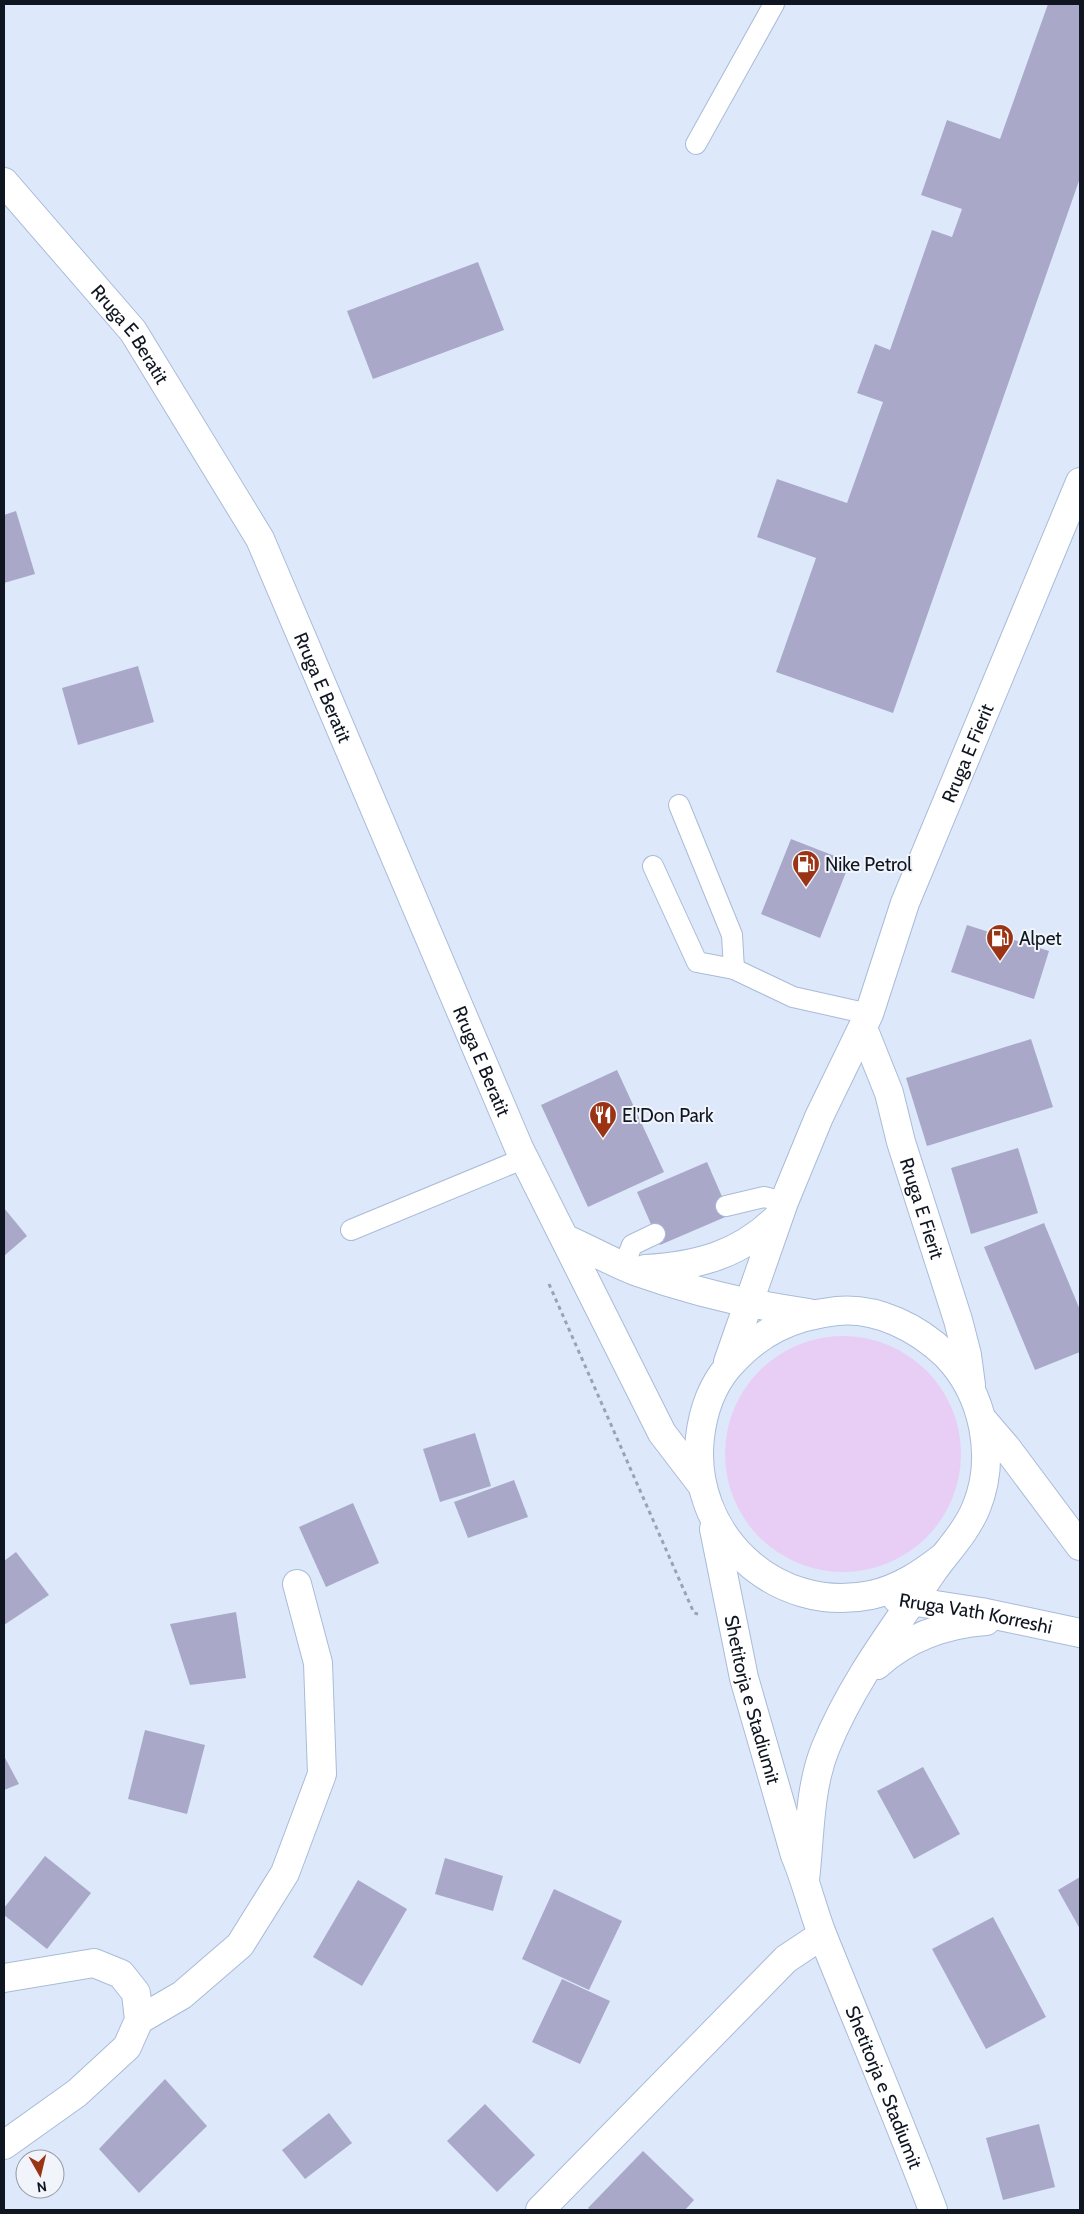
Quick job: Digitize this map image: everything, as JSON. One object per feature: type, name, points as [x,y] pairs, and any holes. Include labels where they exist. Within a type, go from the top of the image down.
[{"type":"main road","name":"Rruga E Beratit","points":[[4,182],[133,330],[260,539],[525,1158],[662,1433],[701,1484]]},
{"type":"main road","name":"Rruga E Fierit","points":[[725,1371],[781,1209],[819,1117],[866,1021],[905,903],[1080,482]]},
{"type":"main road","name":"Rruga E Fierit","points":[[866,1021],[889,1094],[901,1142],[958,1320],[967,1355],[972,1391]]},
{"type":"main road","points":[[629,1268],[673,1268],[719,1255],[760,1236],[781,1209]]},
{"type":"main road","points":[[566,1239],[629,1268],[696,1290],[749,1303],[813,1314]]},
{"type":"main road","points":[[844,1311],[876,1315],[906,1326],[933,1343],[955,1365],[972,1391],[982,1419],[986,1449],[982,1489],[976,1508],[962,1534],[943,1557],[922,1574],[897,1587],[871,1595],[844,1598],[816,1595],[790,1588],[774,1580],[743,1559],[725,1538],[711,1515],[701,1484],[698,1455],[701,1425],[710,1397],[725,1371],[744,1349],[768,1331],[783,1323],[813,1314],[844,1311]]},
{"type":"main road","points":[[982,1419],[1006,1446],[1080,1546]]},
{"type":"main road","name":"Shetitorja e Stadiumit","points":[[711,1515],[744,1678],[794,1855],[806,1880],[813,1910],[822,1935],[933,2210]]},
{"type":"main road","name":"Shetitorja e Stadiumit","points":[[806,1880],[813,1803],[824,1750],[848,1698],[943,1557]]},
{"type":"main road","points":[[139,2020],[182,1995],[240,1945],[285,1873],[322,1774],[318,1663],[297,1584]]},
{"type":"main road","name":"Rruga Vath Korreshi","points":[[871,1595],[1009,1618],[1080,1633]]},
{"type":"main road","points":[[848,1698],[876,1666],[891,1652],[909,1641],[952,1626],[1009,1618]]},
{"type":"main road","points":[[540,2210],[786,1959],[822,1935]]},
{"type":"main road","points":[[4,1978],[94,1963],[120,1974],[136,1993],[139,2020],[127,2047],[78,2094],[4,2145]]},
{"type":"lane","points":[[696,144],[774,4]]},
{"type":"lane","points":[[679,805],[732,935],[734,969]]},
{"type":"lane","points":[[652,866],[698,962],[734,969],[793,997],[866,1021]]},
{"type":"lane","points":[[351,1230],[525,1158]]},
{"type":"lane","points":[[726,1206],[764,1197],[781,1209]]},
{"type":"lane","points":[[629,1268],[632,1245],[655,1234]]},
{"type":"path","points":[[549,1284],[694,1613],[733,1622]]},
{"type":"shaded area","points":[[831,1336],[855,1336],[877,1341],[899,1350],[927,1370],[941,1388],[952,1409],[959,1431],[961,1454],[959,1477],[952,1499],[941,1520],[927,1538],[899,1558],[877,1567],[855,1572],[831,1572],[809,1567],[787,1558],[759,1538],[739,1510],[730,1488],[725,1466],[725,1442],[730,1420],[739,1398],[759,1370],[787,1350],[809,1341]]},
{"type":"building","points":[[1048,4],[1080,4],[1080,178],[893,713],[776,672],[816,558],[757,537],[777,479],[847,503],[883,402],[857,393],[875,344],[890,350],[932,230],[952,237],[962,209],[921,195],[947,120],[1000,139]]},
{"type":"building","points":[[478,262],[504,330],[373,379],[347,311]]},
{"type":"building","points":[[16,511],[35,574],[4,583],[4,515]]},
{"type":"building","points":[[138,666],[154,722],[78,745],[62,688]]},
{"type":"building","name":"Nike Petrol","points":[[791,839],[850,862],[820,938],[761,914]]},
{"type":"building","name":"Alpet","points":[[967,925],[1049,951],[1034,999],[951,972]]},
{"type":"building","points":[[1031,1039],[1053,1107],[927,1146],[906,1078]]},
{"type":"building","name":"El'Don Park","points":[[617,1070],[664,1172],[588,1207],[541,1105]]},
{"type":"building","points":[[1018,1148],[1038,1213],[971,1234],[951,1168]]},
{"type":"building","name":"El'Don Park","points":[[707,1162],[730,1215],[660,1245],[637,1192]]},
{"type":"building","points":[[4,1208],[27,1236],[4,1256]]},
{"type":"building","points":[[1044,1223],[1080,1310],[1080,1352],[1035,1370],[984,1247]]},
{"type":"building","points":[[475,1433],[491,1486],[440,1502],[423,1449]]},
{"type":"building","points":[[514,1480],[528,1517],[468,1538],[454,1502]]},
{"type":"building","points":[[353,1503],[379,1563],[326,1587],[299,1527]]},
{"type":"building","points":[[16,1552],[49,1595],[4,1625],[4,1561]]},
{"type":"building","points":[[236,1612],[246,1678],[190,1685],[170,1624]]},
{"type":"building","points":[[145,1730],[205,1745],[187,1814],[128,1799]]},
{"type":"building","points":[[4,1756],[19,1784],[4,1790]]},
{"type":"building","points":[[923,1767],[960,1834],[914,1859],[877,1791]]},
{"type":"building","points":[[45,1856],[91,1893],[47,1949],[4,1915],[4,1908]]},
{"type":"building","points":[[445,1858],[503,1876],[493,1911],[435,1894]]},
{"type":"building","points":[[1080,1877],[1080,1929],[1058,1890]]},
{"type":"building","points":[[358,1880],[407,1909],[362,1986],[313,1957]]},
{"type":"building","points":[[554,1889],[622,1921],[589,1990],[522,1959]]},
{"type":"building","points":[[993,1917],[1046,2017],[986,2049],[932,1949]]},
{"type":"building","points":[[562,1979],[610,2001],[580,2064],[532,2042]]},
{"type":"building","points":[[165,2079],[207,2126],[139,2193],[99,2149]]},
{"type":"building","points":[[485,2104],[535,2155],[497,2192],[447,2141]]},
{"type":"building","points":[[329,2113],[352,2143],[305,2179],[282,2150]]},
{"type":"building","points":[[1039,2124],[1055,2187],[1003,2200],[986,2138]]},
{"type":"building","points":[[643,2151],[694,2200],[685,2210],[590,2210],[588,2208]]},
{"type":"place","name":"Nike Petrol","points":[[806,888]]},
{"type":"place","name":"Alpet","points":[[1000,962]]},
{"type":"place","name":"El'Don Park","points":[[603,1139]]}]
